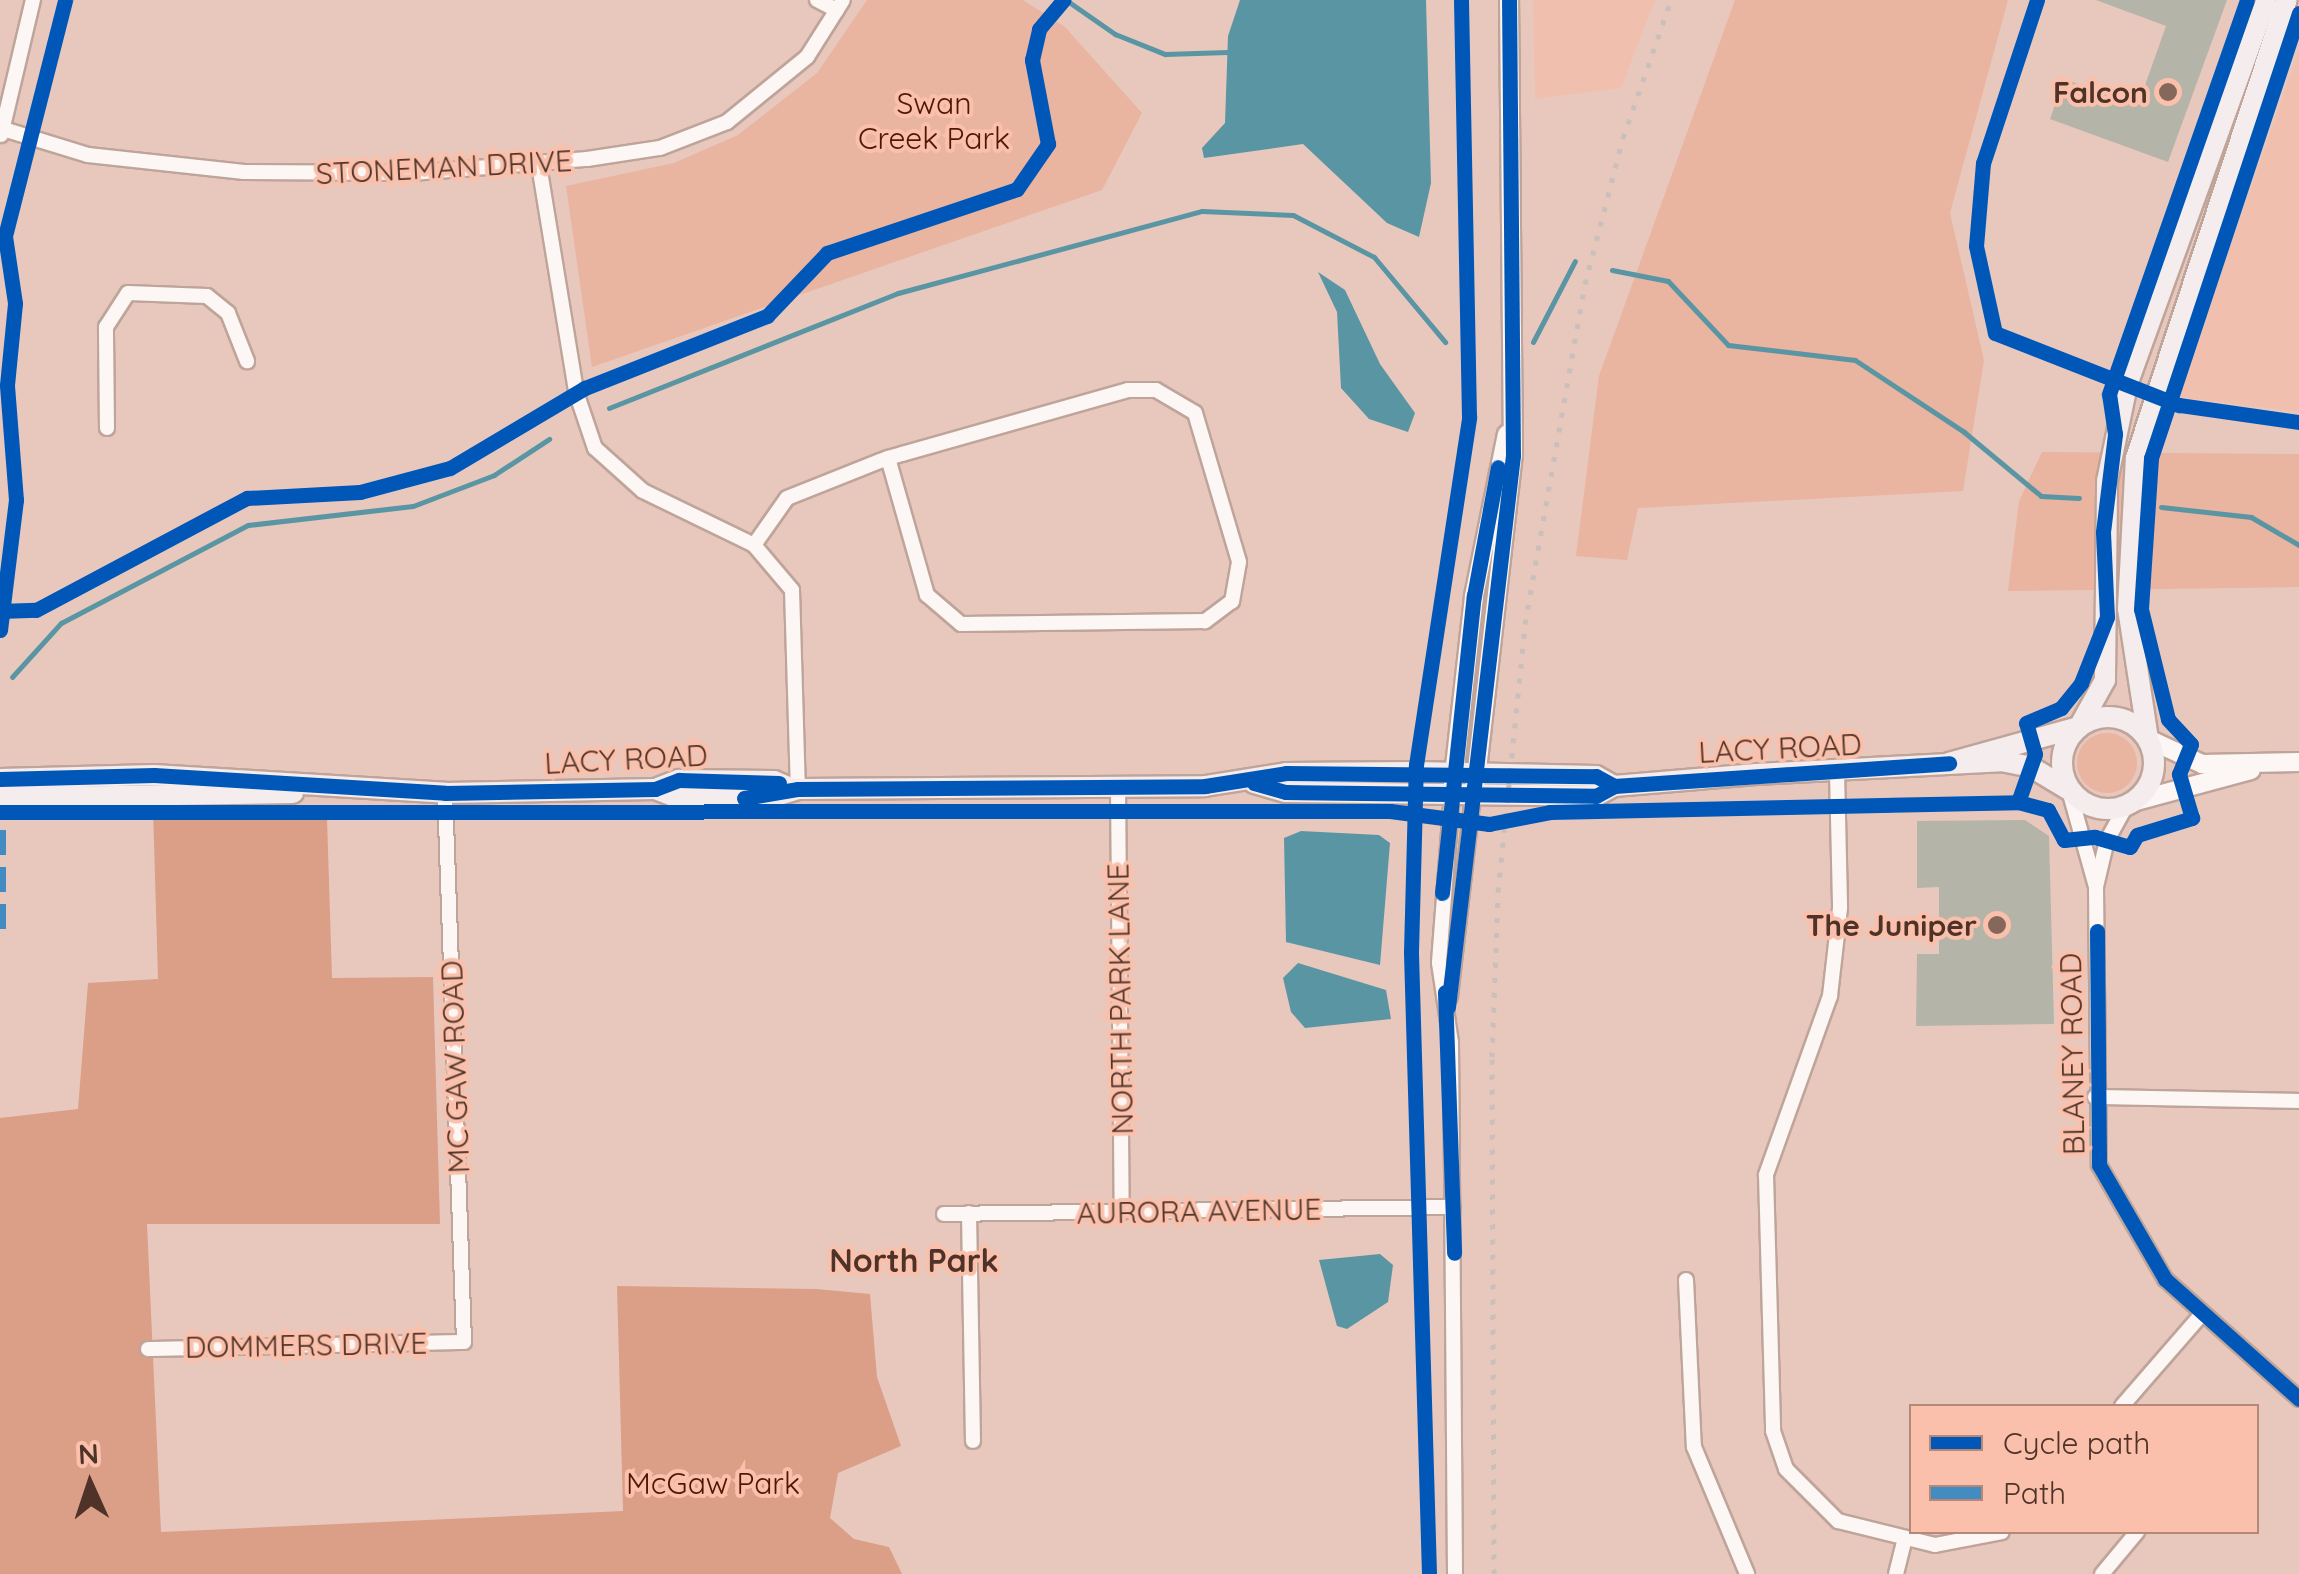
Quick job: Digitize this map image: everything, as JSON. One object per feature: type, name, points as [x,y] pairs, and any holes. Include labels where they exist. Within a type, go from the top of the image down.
[{"type":"main road","points":[[2266,0],[2126,385],[2104,532],[2109,664],[2062,758],[2069,790],[2098,809],[2131,804],[2153,778],[2128,609],[2136,458],[2288,0]]},
{"type":"main road","points":[[2079,727],[2111,717],[2148,739]]},
{"type":"main road","name":"LACY ROAD","points":[[1949,764],[2079,727]]},
{"type":"main road","name":"LACY ROAD","points":[[0,798],[310,790],[446,793],[656,789],[679,780],[774,781],[795,789],[1118,786],[1254,782],[1286,773],[1464,784],[1596,776],[1614,786],[1949,764],[2031,767],[2069,790]]},
{"type":"main road","name":"LACY ROAD","points":[[0,779],[154,776],[310,790]]},
{"type":"street","points":[[1,131],[33,0]]},
{"type":"street","points":[[818,0],[840,5]]},
{"type":"street","points":[[1455,1574],[1448,1007],[1464,784],[1509,513],[1509,0]]},
{"type":"street","name":"STONEMAN DRIVE","points":[[1,131],[104,158],[227,171],[360,175],[539,165],[660,148],[726,122],[806,58],[840,5]]},
{"type":"street","points":[[539,165],[576,392],[595,448],[643,490],[754,545],[784,576],[795,607],[795,789]]},
{"type":"street","points":[[107,428],[106,327],[128,293],[207,296],[228,314],[247,362]]},
{"type":"street","points":[[754,545],[787,498],[888,458],[1128,390],[1156,390],[1195,413],[1239,562],[1232,601],[1205,621],[961,624],[927,595],[888,458]]},
{"type":"street","points":[[2148,739],[2184,760],[2266,765],[2299,762]]},
{"type":"street","points":[[2131,804],[2266,765]]},
{"type":"street","points":[[1837,772],[1840,908],[1830,996],[1766,1176],[1771,1416],[1786,1469],[1817,1506],[1848,1525],[1904,1540],[1962,1544],[1995,1534]]},
{"type":"street","name":"NORTH PARK LANE","points":[[1118,786],[1122,1212]]},
{"type":"street","name":"BLANEY ROAD","points":[[2069,790],[2096,887]]},
{"type":"street","name":"MC GAW ROAD","points":[[446,793],[464,1342]]},
{"type":"street","name":"BLANEY ROAD","points":[[2131,804],[2106,840],[2096,887],[2095,1097],[2099,1164],[2142,1248],[2201,1315],[2299,1399]]},
{"type":"street","points":[[2095,1097],[2299,1101]]},
{"type":"street","name":"AURORA AVENUE","points":[[944,1214],[1453,1207]]},
{"type":"street","points":[[969,1214],[973,1441]]},
{"type":"street","points":[[1686,1280],[1694,1447],[1747,1574]]},
{"type":"street","points":[[2124,1404],[2201,1315]]},
{"type":"street","name":"DOMMERS DRIVE","points":[[148,1349],[464,1342]]},
{"type":"street","points":[[2102,1574],[2135,1534]]},
{"type":"street","points":[[1896,1574],[1904,1540]]},
{"type":"shaded area","points":[[1533,0],[1655,0],[1621,88],[1535,99]]},
{"type":"shaded area","points":[[2299,50],[2299,412],[2178,397]]},
{"type":"green space","name":"Swan Creek Park","points":[[867,0],[1023,0],[1065,27],[1142,113],[1102,190],[592,367],[566,186],[674,163],[738,135],[817,73]]},
{"type":"green space","points":[[1735,0],[2008,0],[1950,213],[1984,360],[1963,491],[1638,508],[1627,560],[1576,556],[1599,376]]},
{"type":"green space","points":[[2042,452],[2299,454],[2299,587],[2008,591],[2019,501]]},
{"type":"green space","points":[[2107,733],[2128,742],[2137,763],[2128,784],[2107,793],[2086,784],[2077,763],[2086,742]]},
{"type":"green space","name":"McGaw Park","points":[[153,808],[327,818],[332,978],[433,977],[440,1224],[147,1224],[161,1532],[623,1511],[617,1286],[816,1289],[870,1294],[877,1377],[901,1446],[838,1473],[830,1518],[854,1539],[889,1547],[902,1574],[0,1574],[0,1118],[78,1109],[88,983],[158,979]]},
{"type":"water","points":[[1240,0],[1426,0],[1431,183],[1419,237],[1387,223],[1303,144],[1204,158],[1202,148],[1225,123],[1228,36]]},
{"type":"water","points":[[1318,272],[1345,290],[1380,364],[1415,413],[1408,432],[1369,419],[1341,388],[1337,312]]},
{"type":"water","points":[[1301,831],[1379,835],[1390,843],[1380,965],[1286,942],[1284,838]]},
{"type":"water","points":[[1298,963],[1386,990],[1391,1019],[1305,1028],[1291,1012],[1283,978]]},
{"type":"water","points":[[1380,1254],[1393,1265],[1388,1302],[1347,1329],[1337,1326],[1319,1260]]},
{"type":"building","name":"Falcon","points":[[2096,0],[2227,0],[2168,162],[2050,119],[2064,79],[2138,105],[2166,26]]},
{"type":"building","name":"The Juniper","points":[[2025,820],[2049,836],[2054,1024],[1916,1026],[1917,954],[1939,954],[1939,887],[1917,888],[1917,821]]},
{"type":"waterway","points":[[1066,0],[1115,34],[1165,54],[1228,52]]},
{"type":"waterway","points":[[609,408],[898,293],[1202,211],[1293,215],[1374,257],[1445,342]]},
{"type":"waterway","points":[[1533,342],[1575,261]]},
{"type":"waterway","points":[[1612,270],[1668,281],[1728,345],[1855,360],[1964,432],[2041,496],[2079,498]]},
{"type":"waterway","points":[[12,677],[61,623],[248,525],[413,506],[494,475],[549,439]]},
{"type":"waterway","points":[[2161,507],[2251,517],[2299,545]]},
{"type":"railway","points":[[1494,1574],[1492,1057],[1498,892],[1525,624],[1585,284],[1623,138],[1671,0]]},
{"type":"marked path","points":[[0,830],[0,939]]},
{"type":"cycle path","points":[[0,630],[16,500],[7,385],[15,303],[5,236],[65,0]]},
{"type":"cycle path","points":[[0,611],[36,610],[247,498],[360,492],[450,468],[585,388],[767,316],[827,253],[1017,189],[1048,144],[1032,60],[1039,29],[1063,0]]},
{"type":"cycle path","points":[[1429,1574],[1411,952],[1416,765],[1469,417],[1461,0]]},
{"type":"cycle path","points":[[1448,1007],[1513,455],[1509,0]]},
{"type":"cycle path","points":[[2037,0],[1983,163],[1976,246],[1995,333],[2179,405],[2299,422]]},
{"type":"cycle path","points":[[2018,802],[2035,754],[2026,723],[2061,708],[2081,683],[2107,617],[2103,532],[2115,434],[2109,394],[2247,0]]},
{"type":"cycle path","points":[[0,812],[1390,811],[1489,824],[1550,812],[2018,802],[2048,810],[2064,840],[2095,837],[2130,847],[2137,835],[2192,818],[2179,774],[2191,744],[2168,719],[2141,609],[2151,458],[2299,13]]},
{"type":"cycle path","points":[[1442,893],[1474,596],[1498,467]]},
{"type":"cycle path","points":[[1254,783],[1286,792],[1596,796],[1614,786],[1949,763]]},
{"type":"cycle path","points":[[744,798],[798,789],[1205,786],[1286,773],[1596,776],[1614,786]]},
{"type":"cycle path","points":[[0,779],[154,775],[445,793],[655,789],[679,780],[779,783]]},
{"type":"cycle path","points":[[2097,931],[2099,1165],[2165,1279],[2299,1399]]},
{"type":"cycle path","points":[[1445,992],[1454,1253]]},
{"type":"place","name":"Falcon","points":[[2168,92]]},
{"type":"place","name":"The Juniper","points":[[1997,925]]},
{"type":"district","name":"North Park","points":[[914,1260]]}]
